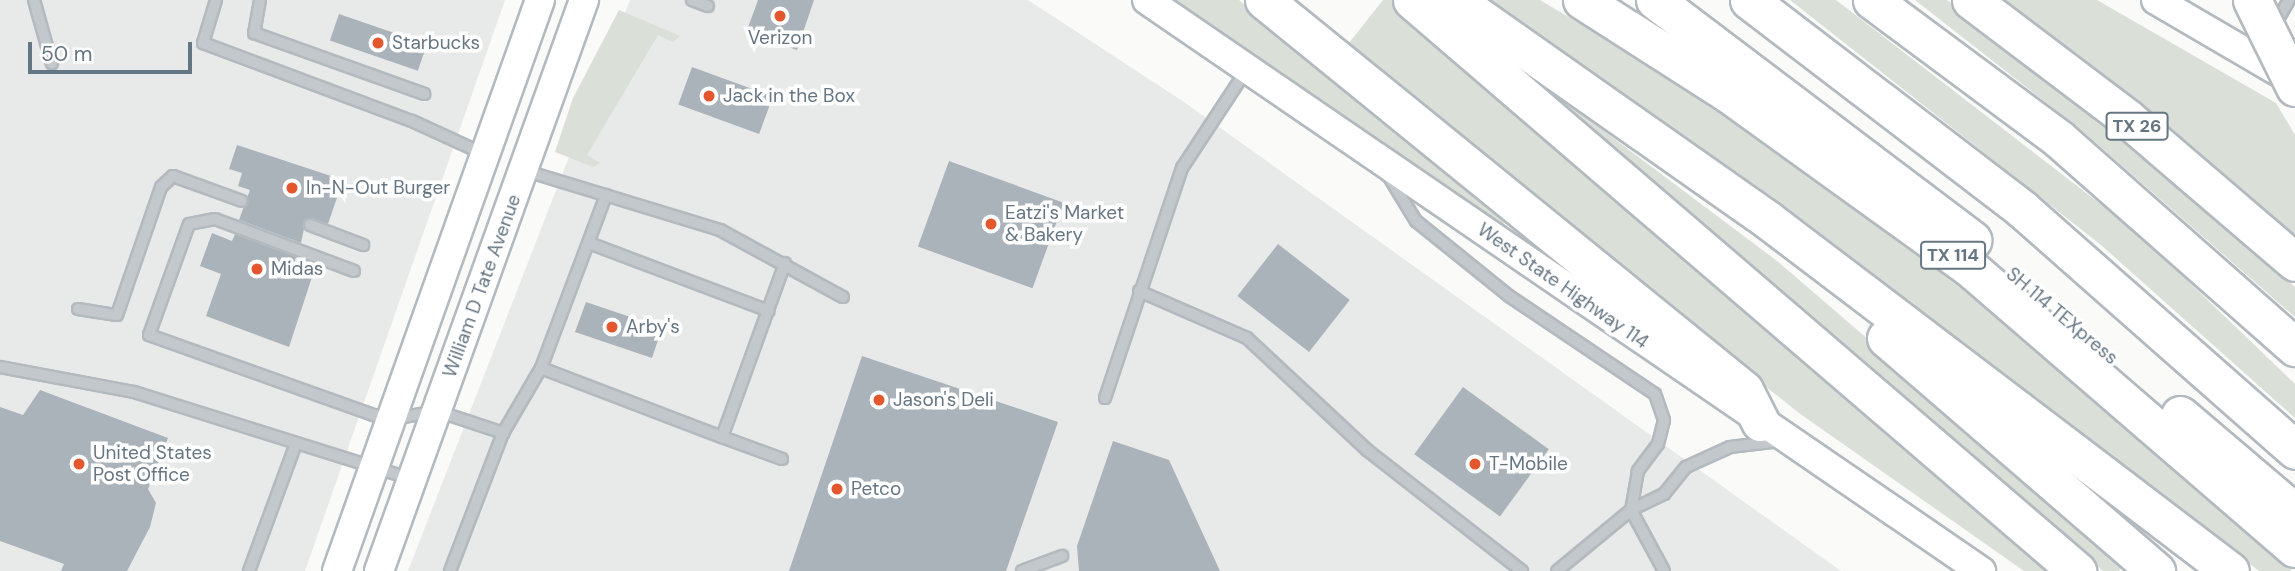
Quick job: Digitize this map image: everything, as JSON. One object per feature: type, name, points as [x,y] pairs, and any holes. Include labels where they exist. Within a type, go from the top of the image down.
[{"type":"highway","points":[[1264,0],[1744,390],[1774,432]]},
{"type":"highway","points":[[1412,0],[2077,571]]},
{"type":"highway","points":[[1455,0],[1528,47],[1804,247],[2230,571]]},
{"type":"highway","name":"TX 114","points":[[1582,0],[1729,94],[1969,267],[2295,548]]},
{"type":"highway","name":"SH 114 TEXpress","points":[[1655,0],[1904,184],[2295,513]]},
{"type":"highway","points":[[1749,0],[2022,209],[2295,450]]},
{"type":"highway","points":[[1872,0],[2059,139],[2295,346]]},
{"type":"highway","name":"TX 26","points":[[1970,0],[2127,118],[2295,262]]},
{"type":"highway","points":[[2252,0],[2295,87]]},
{"type":"highway","points":[[1804,247],[1826,285],[2156,571]]},
{"type":"main road","name":"William D Tate Avenue","points":[[337,571],[487,156],[540,0]]},
{"type":"main road","name":"William D Tate Avenue","points":[[379,571],[584,0]]},
{"type":"main road","name":"West State Highway 114","points":[[1147,0],[1245,72],[1378,159],[1981,571]]},
{"type":"main road","points":[[2157,0],[2295,81]]},
{"type":"main road","points":[[487,156],[524,170]]},
{"type":"lane","points":[[34,0],[52,64]]},
{"type":"lane","points":[[216,0],[203,43],[412,121],[487,156]]},
{"type":"lane","points":[[260,0],[254,33],[424,94]]},
{"type":"lane","points":[[692,0],[708,6]]},
{"type":"lane","points":[[2256,57],[2289,0]]},
{"type":"lane","points":[[1105,398],[1182,168],[1245,72]]},
{"type":"lane","points":[[1378,159],[1416,221],[1509,296],[1655,394],[1664,421],[1658,444],[1638,471],[1631,510],[1664,571]]},
{"type":"lane","points":[[524,170],[720,230],[785,263],[843,297]]},
{"type":"lane","points":[[78,309],[117,315],[161,187],[173,176],[242,201]]},
{"type":"lane","points":[[450,571],[503,433],[541,368],[606,195]]},
{"type":"lane","points":[[354,271],[215,219],[189,224],[149,335],[393,419],[438,411],[503,433]]},
{"type":"lane","points":[[310,225],[363,245]]},
{"type":"lane","points":[[589,243],[769,311]]},
{"type":"lane","points":[[722,437],[785,263]]},
{"type":"lane","points":[[1139,291],[1247,338],[1367,450],[1522,571]]},
{"type":"lane","points":[[0,367],[134,392],[412,479]]},
{"type":"lane","points":[[541,368],[782,459]]},
{"type":"lane","points":[[1557,571],[1631,510],[1664,494],[1697,462],[1774,432]]},
{"type":"lane","points":[[249,571],[296,443]]},
{"type":"lane","points":[[1022,571],[1062,556]]},
{"type":"shaded area","points":[[0,0],[505,0],[305,571],[0,571]]},
{"type":"shaded area","points":[[630,0],[1028,0],[1184,102],[1841,571],[408,571]]},
{"type":"shaded area","points":[[1170,0],[1239,0],[1508,218],[1503,225]]},
{"type":"shaded area","points":[[1383,0],[1393,0],[2055,571],[2024,571],[1799,413],[1490,167],[1349,43]]},
{"type":"shaded area","points":[[1490,0],[1540,0],[1691,90],[1851,203],[1991,310],[2292,571],[2259,571],[1801,219]]},
{"type":"shaded area","points":[[1790,0],[1836,0],[2138,233],[2295,384],[2295,418],[2101,245]]},
{"type":"shaded area","points":[[1915,0],[1947,0],[2136,145],[2295,287],[2295,317],[2081,130]]},
{"type":"shaded area","points":[[2001,0],[2097,0],[2276,103],[2295,135],[2295,244]]},
{"type":"shaded area","points":[[619,10],[680,36],[673,42],[658,35],[587,155],[600,163],[593,167],[555,152],[573,98]]},
{"type":"shaded area","points":[[1508,59],[1777,261],[2020,470],[2123,565],[2119,571],[2103,571]]},
{"type":"building","name":"Verizon","points":[[758,0],[814,0],[797,50],[746,33]]},
{"type":"building","name":"Starbucks","points":[[339,14],[427,44],[418,71],[330,40]]},
{"type":"building","points":[[692,67],[773,96],[759,134],[678,105]]},
{"type":"building","name":"In-N-Out Burger","points":[[237,145],[343,180],[328,224],[306,219],[301,243],[239,220],[250,190],[238,186],[242,173],[229,169]]},
{"type":"building","name":"Eatzi's Market & Bakery","points":[[949,161],[1064,203],[1033,288],[918,247]]},
{"type":"building","points":[[212,233],[232,241],[235,234],[296,257],[294,264],[314,271],[289,347],[206,316],[221,274],[200,266]]},
{"type":"building","points":[[1278,244],[1350,300],[1309,352],[1237,296]]},
{"type":"building","name":"Arby's","points":[[586,302],[648,323],[644,332],[659,337],[652,358],[575,332]]},
{"type":"building","points":[[862,356],[1058,422],[1006,571],[789,571]]},
{"type":"building","points":[[1463,387],[1549,449],[1500,516],[1414,454]]},
{"type":"building","name":"United States Post Office","points":[[40,390],[168,438],[148,489],[156,503],[150,527],[127,571],[61,571],[64,564],[0,541],[0,407],[23,415]]},
{"type":"building","points":[[1113,441],[1169,460],[1220,571],[1079,571],[1077,546]]},
{"type":"place","name":"Verizon","points":[[780,16]]},
{"type":"place","name":"Starbucks","points":[[378,43]]},
{"type":"place","name":"Jack in the Box","points":[[709,96]]},
{"type":"place","name":"In-N-Out Burger","points":[[292,188]]},
{"type":"place","name":"Eatzi's Market & Bakery","points":[[991,224]]},
{"type":"place","name":"Midas","points":[[257,269]]},
{"type":"place","name":"Arby's","points":[[612,327]]},
{"type":"place","name":"Jason's Deli","points":[[879,400]]},
{"type":"place","name":"United States Post Office","points":[[79,464]]},
{"type":"place","name":"T-Mobile","points":[[1475,464]]},
{"type":"place","name":"Petco","points":[[837,489]]}]
